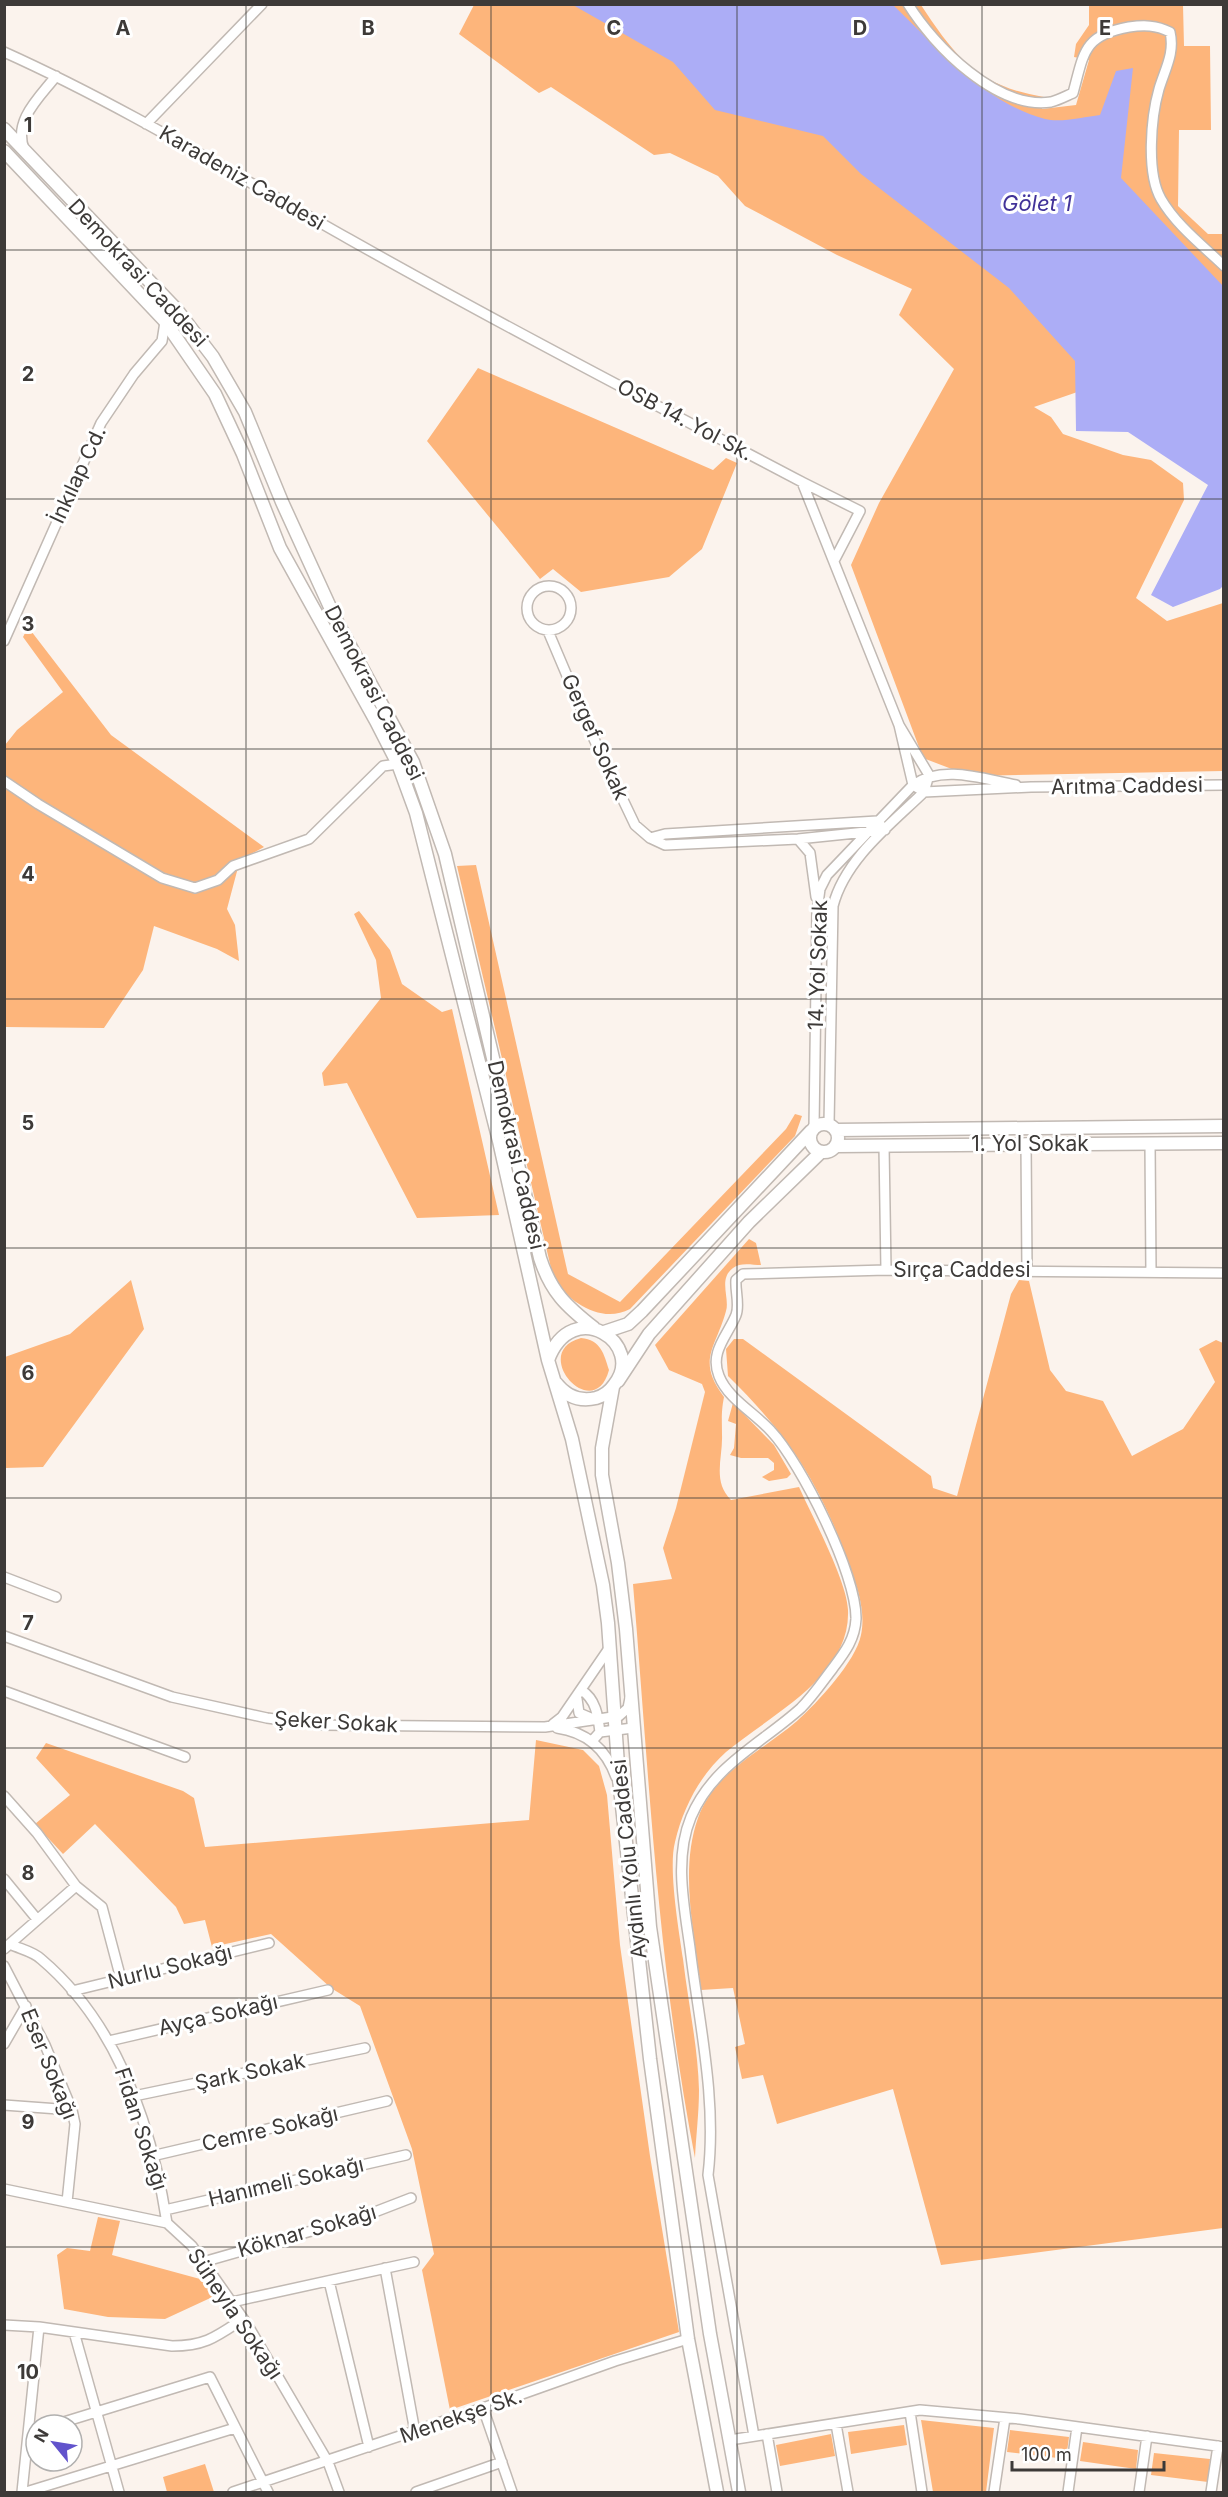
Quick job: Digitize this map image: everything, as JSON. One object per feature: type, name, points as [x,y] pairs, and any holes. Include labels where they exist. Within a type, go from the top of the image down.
[{"type":"main road","name":"Demokrasi Caddesi","points":[[4,129],[177,310],[203,343],[245,412],[335,618],[416,772],[445,854],[540,1258],[548,1281],[558,1296],[599,1330]]},
{"type":"main road","name":"Demokrasi Caddesi","points":[[4,151],[164,320],[214,394],[234,434],[280,548],[398,764],[416,813],[431,866],[499,1141],[549,1360]]},
{"type":"main road","points":[[164,320],[187,339],[203,343]]},
{"type":"main road","points":[[260,501],[271,476]]},
{"type":"main road","name":"1. Yol Sokak","points":[[813,1129],[821,1124],[832,1127],[1224,1126]]},
{"type":"main road","points":[[832,1127],[838,1138],[836,1146]]},
{"type":"main road","points":[[599,1330],[619,1348],[622,1359],[615,1384],[599,1397],[586,1400],[568,1395],[555,1382],[549,1360],[559,1339],[569,1331],[581,1327],[599,1330],[628,1324],[813,1129]]},
{"type":"main road","points":[[813,1129],[811,1144],[821,1152]]},
{"type":"main road","name":"1. Yol Sokak","points":[[615,1384],[639,1346],[749,1222],[821,1152],[829,1151],[836,1146],[1224,1143]]},
{"type":"main road","points":[[738,1210],[749,1222]]},
{"type":"main road","name":"Aydınlı Yolu Caddesi","points":[[555,1382],[572,1439],[591,1519],[610,1647],[620,1788],[650,2059],[687,2338],[717,2493]]},
{"type":"main road","name":"Aydınlı Yolu Caddesi","points":[[615,1384],[602,1448],[602,1475],[618,1563],[650,1927],[710,2334],[739,2493]]},
{"type":"main road","points":[[687,2338],[710,2334]]},
{"type":"street","name":"Karadeniz Caddesi","points":[[146,124],[262,4]]},
{"type":"street","points":[[908,4],[953,58],[974,76],[998,91],[1027,101],[1052,102],[1073,93],[1084,53],[1093,41],[1105,32],[1156,25],[1170,32],[1174,46],[1156,100],[1152,126],[1153,163],[1159,197],[1174,217],[1224,266]]},
{"type":"street","name":"Karadeniz Caddesi","points":[[4,52],[56,76],[146,124],[337,233]]},
{"type":"street","points":[[25,151],[20,133],[22,123],[56,76]]},
{"type":"street","name":"OSB 14. Yol Sk.","points":[[337,233],[496,321],[860,511],[835,559]]},
{"type":"street","name":"İnkılap Cd.","points":[[4,641],[101,423],[131,378],[165,335],[164,320]]},
{"type":"street","points":[[153,351],[168,342],[187,352]]},
{"type":"street","points":[[802,482],[835,559],[899,725],[913,785],[924,792],[1031,787]]},
{"type":"street","points":[[552,586],[566,593],[572,607],[567,622],[561,627],[548,631],[534,626],[526,607],[528,600],[537,589],[552,586]]},
{"type":"street","name":"Gergef Sokak","points":[[548,631],[593,737],[635,825],[650,838]]},
{"type":"street","points":[[899,725],[929,775],[924,792]]},
{"type":"street","points":[[4,781],[47,810],[162,878],[195,888],[218,880],[233,866],[309,839],[383,766],[398,764]]},
{"type":"street","points":[[929,775],[951,774],[1031,787]]},
{"type":"street","name":"14. Yol Sokak","points":[[813,1129],[817,911],[820,889],[827,875],[877,821],[913,785],[929,775]]},
{"type":"street","name":"Arıtma Caddesi","points":[[1031,787],[1224,784]]},
{"type":"street","name":"14. Yol Sokak","points":[[832,1127],[833,906],[841,881],[885,830],[924,792]]},
{"type":"street","points":[[650,838],[665,834],[877,821],[885,830]]},
{"type":"street","points":[[650,838],[665,844],[798,839],[885,830]]},
{"type":"street","points":[[798,839],[807,847],[813,861],[817,911]]},
{"type":"street","points":[[1026,1143],[1027,1270]]},
{"type":"street","points":[[1150,1143],[1151,1272]]},
{"type":"street","points":[[884,1146],[886,1270]]},
{"type":"street","name":"Sırça Caddesi","points":[[754,2436],[708,2175],[711,2144],[709,2087],[682,1884],[683,1848],[690,1818],[716,1775],[802,1707],[850,1646],[856,1618],[854,1604],[837,1552],[809,1486],[787,1449],[759,1418],[732,1395],[719,1377],[716,1362],[718,1347],[737,1313],[736,1280],[743,1274],[886,1270],[1224,1273]]},
{"type":"street","points":[[4,1577],[56,1597]]},
{"type":"street","name":"Şeker Sokak","points":[[4,1636],[172,1697],[267,1718],[321,1725],[545,1727],[615,1717]]},
{"type":"street","points":[[545,1727],[562,1717],[610,1647]]},
{"type":"street","points":[[4,1691],[185,1757]]},
{"type":"street","points":[[579,1693],[579,1713],[589,1719],[599,1719]]},
{"type":"street","points":[[579,1693],[587,1694],[598,1712],[600,1732],[592,1742]]},
{"type":"street","points":[[615,1717],[627,1708],[631,1696]]},
{"type":"street","points":[[545,1727],[567,1730],[592,1742],[611,1763],[620,1788]]},
{"type":"street","points":[[600,1732],[633,1728]]},
{"type":"street","points":[[4,1796],[37,1833],[76,1886],[102,1907],[121,1979]]},
{"type":"street","points":[[4,1879],[36,1918]]},
{"type":"street","points":[[8,1947],[36,1918],[76,1886]]},
{"type":"street","name":"Nurlu Sokağı","points":[[72,1991],[269,1943]]},
{"type":"street","name":"Fidan Sokağı","points":[[8,1947],[40,1957],[72,1991],[109,2041],[130,2080],[168,2223]]},
{"type":"street","name":"Eser Sokağı","points":[[4,1966],[26,2006],[72,2110],[75,2124],[67,2202]]},
{"type":"street","name":"Ayça Sokağı","points":[[109,2041],[328,1990]]},
{"type":"street","points":[[4,2044],[26,2006]]},
{"type":"street","name":"Şark Sokak","points":[[134,2096],[365,2048]]},
{"type":"street","name":"Cemre Sokağı","points":[[152,2156],[387,2101]]},
{"type":"street","points":[[4,2104],[72,2110]]},
{"type":"street","name":"Hanımeli Sokağı","points":[[165,2210],[406,2155]]},
{"type":"street","points":[[4,2189],[168,2223]]},
{"type":"street","name":"Köknar Sokağı","points":[[203,2262],[367,2216],[411,2198]]},
{"type":"street","name":"Süheyla Sokağı","points":[[168,2223],[192,2246],[243,2319],[327,2462],[339,2493]]},
{"type":"street","points":[[232,2302],[414,2262]]},
{"type":"street","points":[[385,2268],[415,2432]]},
{"type":"street","points":[[329,2281],[369,2447]]},
{"type":"street","points":[[4,2325],[39,2327],[172,2346],[193,2346],[210,2342],[243,2319]]},
{"type":"street","points":[[33,2413],[39,2327]]},
{"type":"street","points":[[74,2332],[119,2493]]},
{"type":"street","name":"Menekşe Sk.","points":[[233,2493],[687,2338]]},
{"type":"street","points":[[84,2416],[210,2377],[268,2493]]},
{"type":"street","points":[[483,2408],[512,2493]]},
{"type":"street","points":[[730,2440],[920,2410],[1005,2418],[1221,2446],[1211,2493]]},
{"type":"street","points":[[910,2412],[922,2493]]},
{"type":"street","points":[[994,2493],[1005,2418]]},
{"type":"street","points":[[836,2424],[848,2493]]},
{"type":"street","points":[[1068,2493],[1077,2427]]},
{"type":"street","points":[[27,2473],[24,2493],[112,2464],[235,2428]]},
{"type":"street","points":[[767,2434],[777,2493]]},
{"type":"street","points":[[1139,2493],[1147,2436]]},
{"type":"street","points":[[416,2493],[502,2462]]},
{"type":"shaded area","points":[[474,5],[921,5],[946,40],[971,67],[1002,85],[1044,97],[1042,109],[1076,105],[1089,60],[1074,57],[1076,44],[1089,25],[1089,5],[1183,5],[1184,46],[1210,46],[1211,130],[1179,130],[1178,206],[1208,234],[1223,234],[1223,336],[1112,380],[1034,407],[1051,417],[1063,434],[1123,455],[1151,460],[1183,483],[1184,500],[1136,598],[1167,621],[1223,603],[1223,771],[970,776],[923,758],[851,565],[879,503],[954,369],[899,315],[912,289],[837,255],[745,206],[718,176],[670,153],[654,155],[551,87],[539,93],[459,34]]},
{"type":"shaded area","points":[[478,368],[713,470],[726,458],[737,463],[702,549],[669,577],[581,592],[553,569],[540,579],[427,441]]},
{"type":"shaded area","points":[[28,627],[111,735],[264,847],[240,860],[227,909],[235,925],[239,961],[217,949],[154,926],[143,970],[104,1028],[5,1027],[5,745],[17,730],[63,692],[23,637]]},
{"type":"shaded area","points":[[476,865],[568,1274],[620,1302],[786,1129],[795,1114],[802,1116],[795,1136],[630,1309],[619,1313],[598,1313],[588,1309],[569,1297],[554,1281],[457,866]]},
{"type":"shaded area","points":[[359,911],[390,950],[402,984],[442,1012],[452,1009],[499,1215],[417,1218],[347,1083],[324,1086],[322,1073],[381,998],[376,960],[354,914]]},
{"type":"shaded area","points":[[749,1239],[756,1243],[761,1265],[739,1265],[729,1272],[725,1283],[726,1311],[710,1363],[711,1373],[724,1397],[720,1469],[722,1485],[731,1500],[799,1487],[842,1583],[848,1610],[845,1634],[836,1655],[822,1675],[805,1692],[717,1761],[694,1793],[678,1829],[673,1853],[673,1883],[698,2074],[699,2099],[695,2158],[682,2087],[663,1944],[633,1584],[672,1579],[663,1548],[676,1508],[705,1392],[702,1384],[669,1370],[655,1345]]},
{"type":"shaded area","points":[[131,1280],[144,1329],[43,1467],[5,1468],[5,1357],[70,1334]]},
{"type":"shaded area","points":[[1019,1280],[1029,1281],[1050,1370],[1066,1391],[1103,1401],[1132,1456],[1183,1429],[1215,1382],[1199,1349],[1216,1340],[1223,1343],[1223,2228],[941,2265],[893,2089],[777,2124],[763,2075],[742,2079],[735,2047],[745,2044],[733,1988],[701,1990],[692,1926],[689,1881],[692,1838],[698,1818],[716,1787],[727,1775],[797,1721],[825,1693],[852,1657],[858,1645],[862,1626],[862,1608],[855,1581],[826,1509],[814,1485],[786,1441],[728,1376],[726,1349],[734,1339],[743,1339],[931,1476],[933,1488],[957,1496],[1011,1294]]},
{"type":"shaded area","points":[[581,1338],[588,1339],[601,1349],[609,1370],[601,1385],[591,1391],[580,1388],[570,1380],[563,1369],[561,1357],[566,1346]]},
{"type":"shaded area","points":[[733,1403],[774,1445],[791,1474],[787,1478],[769,1481],[762,1477],[774,1470],[774,1463],[768,1458],[741,1458],[730,1455],[734,1448],[736,1424],[728,1421]]},
{"type":"shaded area","points":[[536,1740],[583,1750],[599,1766],[607,1795],[620,1945],[650,2156],[679,2332],[450,2410],[422,2270],[434,2254],[412,2149],[360,2006],[331,1988],[271,1934],[212,1947],[205,1920],[184,1924],[176,1907],[95,1824],[63,1854],[35,1824],[70,1795],[36,1758],[46,1743],[183,1791],[194,1798],[205,1847],[529,1820]]},
{"type":"shaded area","points":[[98,2217],[120,2221],[112,2255],[211,2282],[219,2294],[165,2319],[108,2317],[64,2309],[57,2255],[67,2248],[90,2251]]},
{"type":"shaded area","points":[[921,2420],[994,2428],[986,2492],[933,2492]]},
{"type":"shaded area","points":[[904,2425],[907,2445],[851,2454],[848,2432]]},
{"type":"shaded area","points":[[1010,2430],[1069,2437],[1066,2459],[1007,2452]]},
{"type":"shaded area","points":[[831,2434],[835,2456],[780,2466],[776,2445]]},
{"type":"shaded area","points":[[1083,2442],[1138,2450],[1136,2469],[1080,2461]]},
{"type":"shaded area","points":[[1154,2453],[1210,2459],[1208,2482],[1151,2475]]},
{"type":"shaded area","points":[[205,2464],[214,2492],[167,2492],[163,2477]]},
{"type":"water","name":"Gölet 1","points":[[573,5],[893,5],[944,55],[982,87],[1023,111],[1051,120],[1100,115],[1116,71],[1133,68],[1121,178],[1223,286],[1224,585],[1220,589],[1173,607],[1151,595],[1208,485],[1128,432],[1076,431],[1075,361],[1009,288],[861,174],[823,136],[715,110],[673,62]]}]
